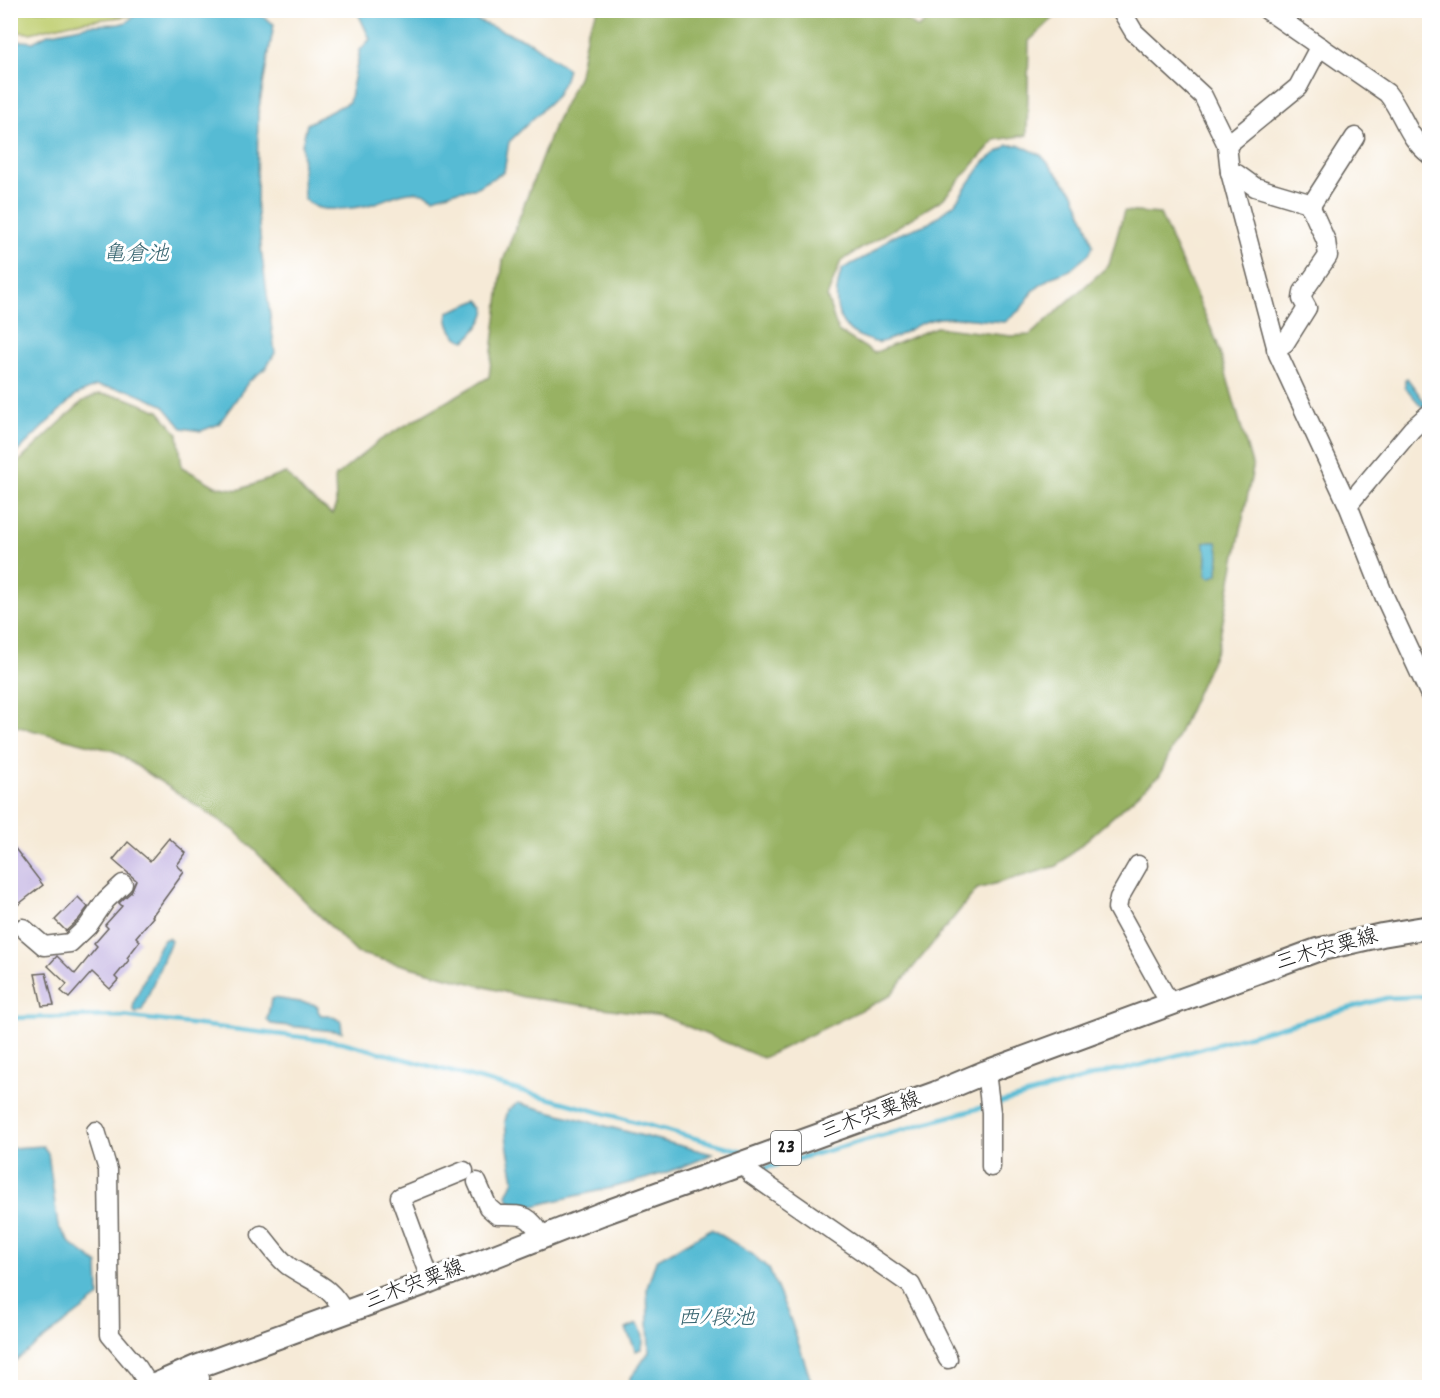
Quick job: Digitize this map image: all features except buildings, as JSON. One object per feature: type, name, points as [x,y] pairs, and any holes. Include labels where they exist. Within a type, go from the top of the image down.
[{"type":"main road","name":"三木宍粟線","points":[[149,1387],[195,1377],[345,1313],[601,1214],[936,1093],[986,1072],[1317,950],[1430,927]]},
{"type":"street","points":[[1121,10],[1134,32],[1203,96],[1227,145],[1230,172],[1276,349],[1348,504],[1385,598],[1430,695]]},
{"type":"street","points":[[1267,10],[1387,93],[1397,106],[1418,146],[1430,154]]},
{"type":"street","points":[[1227,145],[1298,87],[1321,47]]},
{"type":"street","points":[[1310,207],[1355,137]]},
{"type":"street","points":[[1230,172],[1256,187],[1309,203],[1326,241],[1328,256],[1303,292],[1302,299],[1306,308],[1285,343],[1276,349]]},
{"type":"street","points":[[1348,504],[1412,429],[1430,413]]},
{"type":"street","points":[[1138,865],[1119,898],[1117,908],[1170,1004]]},
{"type":"street","points":[[23,928],[44,946],[70,943],[88,926],[106,900],[123,884]]},
{"type":"street","points":[[986,1072],[991,1112],[991,1167]]},
{"type":"street","points":[[96,1131],[108,1170],[110,1335],[138,1368],[149,1387]]},
{"type":"street","points":[[744,1163],[751,1174],[911,1285],[948,1359]]},
{"type":"street","points":[[431,1281],[400,1197],[471,1176],[497,1215],[526,1217],[532,1220],[543,1237]]},
{"type":"street","points":[[261,1235],[288,1266],[321,1284],[339,1302],[345,1313]]},
{"type":"green space","points":[[11,10],[147,11],[129,16],[71,23],[30,33],[11,31]]},
{"type":"green space","points":[[598,10],[894,11],[918,28],[940,11],[1061,11],[1029,41],[1027,135],[995,140],[943,199],[841,261],[827,297],[838,331],[874,353],[936,327],[1011,336],[1030,335],[1109,265],[1124,211],[1160,214],[1217,342],[1253,468],[1218,646],[1160,775],[1057,866],[977,889],[890,996],[763,1058],[662,1016],[523,997],[357,953],[234,830],[114,751],[11,725],[10,470],[83,401],[99,394],[123,397],[159,411],[178,434],[182,467],[215,486],[238,490],[286,473],[306,495],[332,514],[336,505],[335,477],[380,440],[489,377],[503,261],[553,128],[579,75],[587,31]]},
{"type":"water","name":"亀倉池","points":[[156,11],[254,11],[274,24],[258,113],[257,204],[275,353],[266,368],[249,381],[219,424],[201,431],[182,428],[163,405],[128,390],[96,386],[76,395],[11,458],[11,40],[33,42],[48,34],[90,25],[119,24],[127,22],[134,16]]},
{"type":"water","points":[[357,11],[453,11],[530,42],[568,69],[565,79],[556,96],[509,142],[504,172],[474,189],[455,191],[434,198],[417,192],[403,193],[372,204],[352,208],[316,207],[304,199],[302,145],[307,124],[349,102],[360,50],[370,39]]},
{"type":"water","points":[[1008,145],[1020,145],[1041,155],[1074,193],[1093,246],[1089,254],[1070,270],[1050,278],[1033,291],[1021,309],[1005,322],[940,318],[924,322],[896,337],[879,342],[873,342],[853,333],[846,326],[838,310],[837,290],[842,269],[869,255],[891,237],[929,223],[955,203],[984,162]]},
{"type":"water","points":[[479,300],[486,307],[484,316],[465,341],[451,330],[448,312]]},
{"type":"water","points":[[1407,378],[1429,408],[1423,408],[1405,387]]},
{"type":"water","points":[[1204,542],[1217,542],[1218,574],[1211,578],[1206,575],[1207,557]]},
{"type":"water","points":[[168,938],[171,941],[142,1010],[136,1013],[133,1010],[134,1002],[159,946],[163,940]]},
{"type":"water","points":[[274,998],[313,1004],[318,1007],[321,1015],[329,1015],[341,1021],[342,1032],[271,1024],[267,1020],[271,1000]]},
{"type":"water","points":[[518,1103],[712,1154],[668,1172],[623,1185],[530,1207],[513,1206],[507,1195],[514,1180],[505,1121],[508,1110]]},
{"type":"water","points":[[43,1146],[48,1153],[58,1226],[71,1244],[98,1264],[99,1297],[11,1364],[11,1148]]},
{"type":"water","name":"西ﾉ段池","points":[[711,1229],[752,1254],[769,1269],[791,1321],[813,1387],[630,1387],[630,1379],[649,1352],[647,1288],[656,1260]]},
{"type":"water","points":[[637,1324],[643,1339],[641,1349],[636,1351],[626,1329]]},
{"type":"waterway","points":[[996,1104],[1114,1070],[1123,1070],[1386,998],[1430,996]]},
{"type":"waterway","points":[[10,1018],[122,1016],[342,1042],[742,1151]]},
{"type":"waterway","points":[[762,1169],[987,1106]]}]
